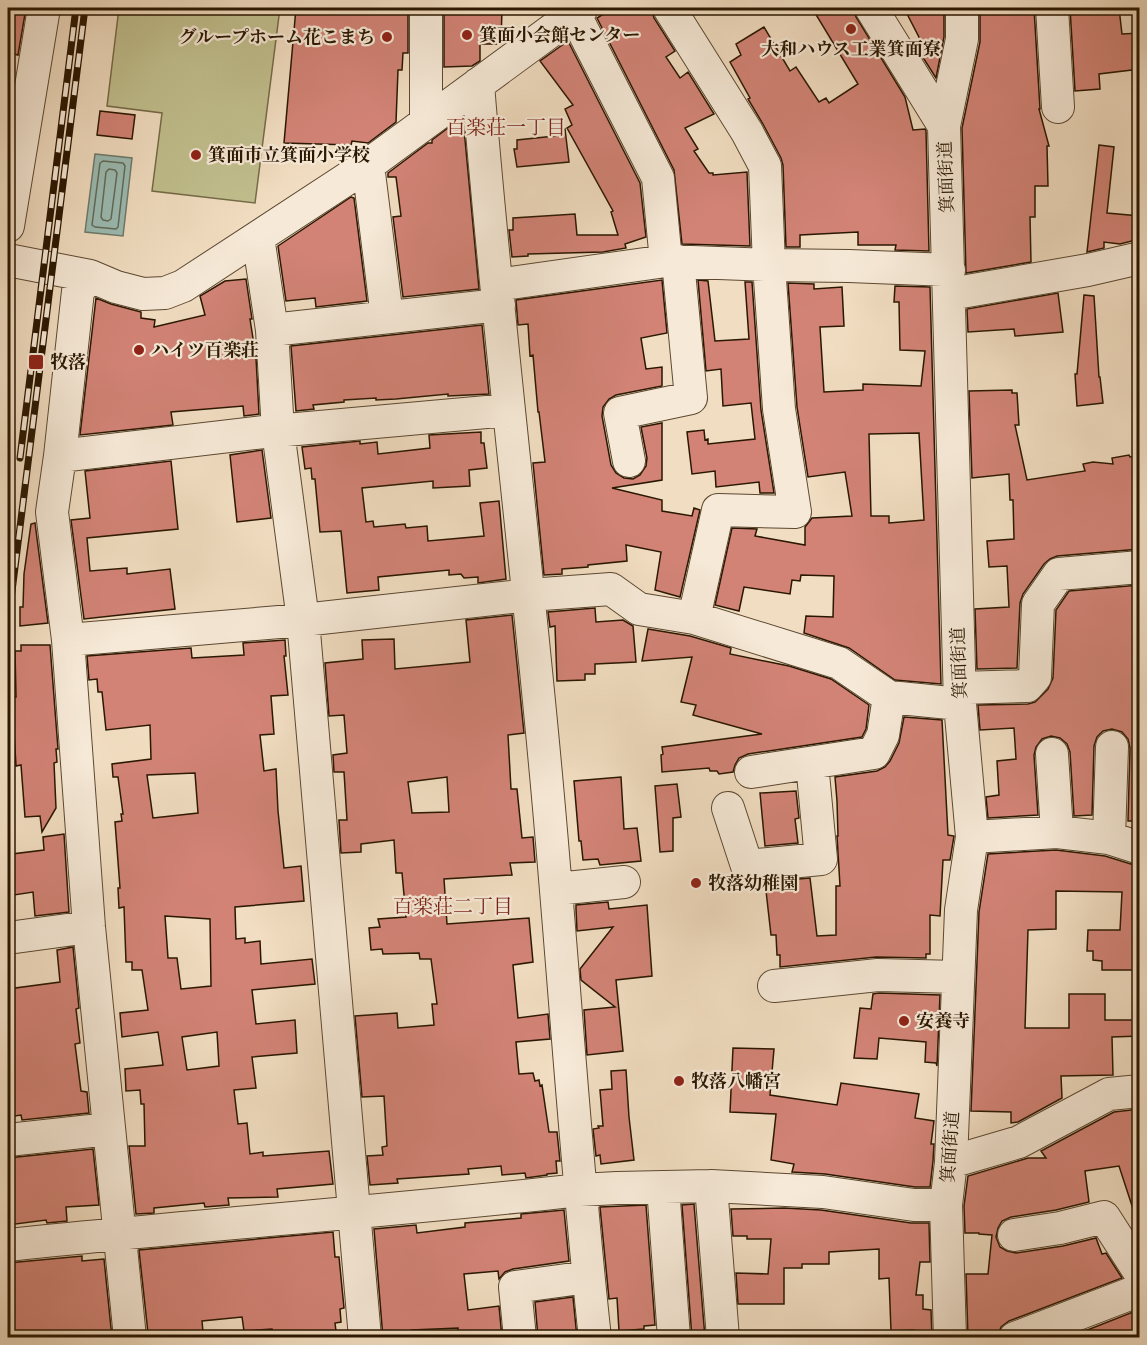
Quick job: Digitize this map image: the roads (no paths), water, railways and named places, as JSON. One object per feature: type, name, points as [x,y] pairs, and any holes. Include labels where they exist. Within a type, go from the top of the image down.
[{"type":"street","points":[[8,226],[44,8]]},
{"type":"street","points":[[426,8],[426,122]]},
{"type":"street","points":[[669,8],[747,132],[765,166],[779,409],[795,512],[718,510],[694,618]]},
{"type":"street","name":"箕面街道","points":[[871,8],[944,126],[960,696],[972,837],[961,910],[951,1162],[946,1204],[950,1338]]},
{"type":"street","points":[[944,126],[963,39],[962,8]]},
{"type":"street","points":[[1052,8],[1058,107]]},
{"type":"street","points":[[8,260],[90,276],[116,287],[143,294],[165,293],[183,286],[368,165],[478,84],[562,14],[658,178],[672,261],[691,398],[620,413],[628,461]]},
{"type":"street","points":[[478,84],[557,889],[580,1190],[595,1338]]},
{"type":"street","points":[[368,165],[387,317]]},
{"type":"street","points":[[258,237],[272,330],[278,431],[303,620],[365,1338]]},
{"type":"street","points":[[272,330],[387,317],[672,261],[849,266],[950,282],[1088,270],[1140,258]]},
{"type":"street","points":[[90,276],[78,291],[52,512],[68,640],[89,927],[130,1338]]},
{"type":"street","points":[[60,456],[278,431],[509,410]]},
{"type":"street","points":[[68,640],[303,620],[529,595],[611,589],[639,609],[694,618],[839,663],[889,697],[960,696],[1027,686],[1035,677],[1038,604],[1059,574],[1140,567]]},
{"type":"street","points":[[751,772],[874,753],[883,735],[889,697]]},
{"type":"street","points":[[1109,838],[1112,747]]},
{"type":"street","points":[[1052,754],[1057,832]]},
{"type":"street","points":[[728,808],[747,866],[821,859],[812,763]]},
{"type":"street","points":[[972,837],[1057,832],[1109,838],[1140,848]]},
{"type":"street","points":[[557,889],[624,882]]},
{"type":"street","points":[[8,938],[89,927]]},
{"type":"street","points":[[774,986],[878,975],[958,977]]},
{"type":"street","points":[[951,1162],[1020,1142],[1109,1094],[1140,1092]]},
{"type":"street","points":[[8,1140],[109,1129]]},
{"type":"street","points":[[8,1245],[580,1190],[711,1186],[823,1192],[914,1205],[946,1204]]},
{"type":"street","points":[[711,1186],[723,1338]]},
{"type":"street","points":[[663,1187],[674,1338]]},
{"type":"street","points":[[1014,1235],[1060,1228],[1104,1217],[1140,1273]]},
{"type":"street","points":[[520,1338],[515,1287],[588,1277]]},
{"type":"street","points":[[1015,1338],[1140,1290]]},
{"type":"water","points":[[95,154],[132,158],[123,236],[85,232]]},
{"type":"railway","points":[[20,458],[76,8]]},
{"type":"railway","points":[[8,623],[85,8]]},
{"type":"place","name":"大和ハウス工業箕面寮","points":[[851,29]]},
{"type":"place","name":"箕面小会館センター","points":[[467,35]]},
{"type":"place","name":"グループホーム花こまち","points":[[387,37]]},
{"type":"place","name":"箕面市立箕面小学校","points":[[196,155]]},
{"type":"place","name":"ハイツ百楽荘","points":[[139,350]]},
{"type":"place","name":"牧落","points":[[36,362]]},
{"type":"place","name":"牧落幼稚園","points":[[696,883]]},
{"type":"place","name":"安養寺","points":[[904,1021]]},
{"type":"place","name":"牧落八幡宮","points":[[679,1081]]},
{"type":"district","name":"百楽荘一丁目","points":[[506,127]]},
{"type":"district","name":"百楽荘二丁目","points":[[453,906]]}]
